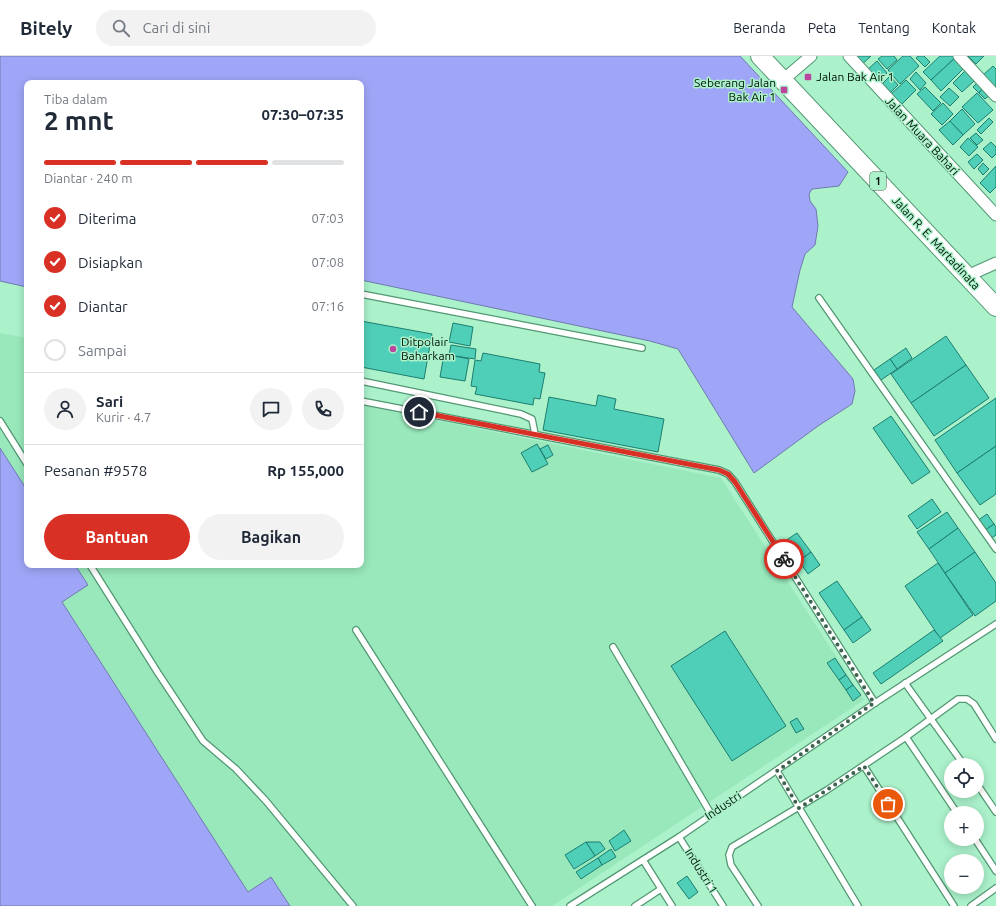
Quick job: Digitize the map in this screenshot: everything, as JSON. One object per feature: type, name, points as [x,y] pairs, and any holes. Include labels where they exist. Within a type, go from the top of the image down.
[{"type":"highway","name":"Jalan R. E. Martadinata","points":[[760,56],[786,77],[973,276],[996,307]]},
{"type":"highway","name":"Jalan R. E. Martadinata","points":[[772,56],[786,77]]},
{"type":"highway","name":"Jalan R. E. Martadinata","points":[[973,276],[996,294]]},
{"type":"street","points":[[786,77],[811,56]]},
{"type":"street","name":"Jalan Muara Bahari","points":[[849,56],[996,215]]},
{"type":"street","points":[[959,56],[996,96]]},
{"type":"street","points":[[973,276],[996,263]]},
{"type":"lane","points":[[364,295],[642,348]]},
{"type":"lane","points":[[819,298],[996,548]]},
{"type":"lane","points":[[364,382],[521,414],[532,419],[535,434]]},
{"type":"lane","points":[[364,402],[719,470],[728,474],[735,482],[874,703]]},
{"type":"lane","points":[[0,421],[24,459]]},
{"type":"lane","points":[[92,568],[203,741],[236,769],[266,801],[353,906]]},
{"type":"lane","name":"Industri","points":[[570,906],[679,837],[874,703],[996,624]]},
{"type":"lane","points":[[356,630],[532,906]]},
{"type":"lane","points":[[613,647],[711,814]]},
{"type":"lane","points":[[905,683],[959,758]]},
{"type":"lane","points":[[758,906],[731,865],[728,855],[732,847],[799,808],[864,766],[958,699],[967,699],[974,704],[996,739]]},
{"type":"lane","points":[[906,737],[952,806]]},
{"type":"lane","points":[[864,766],[954,906]]},
{"type":"lane","points":[[777,771],[858,906]]},
{"type":"lane","points":[[984,794],[996,812]]},
{"type":"lane","name":"Industri 1","points":[[679,837],[723,906]]},
{"type":"lane","points":[[980,846],[996,871]]},
{"type":"lane","points":[[643,860],[672,906]]},
{"type":"lane","points":[[971,906],[996,888]]},
{"type":"lane","points":[[635,906],[661,889]]},
{"type":"shaded area","points":[[0,333],[24,337],[24,485],[0,448]]},
{"type":"shaded area","points":[[364,406],[721,478],[864,700],[552,906],[290,906],[271,877],[248,892],[62,602],[88,585],[77,568],[364,568]]},
{"type":"water","points":[[0,56],[740,56],[848,172],[839,186],[812,189],[809,194],[810,201],[816,209],[818,226],[815,245],[805,254],[792,307],[853,379],[855,391],[852,404],[818,426],[754,473],[678,349],[650,341],[364,281],[364,80],[24,80],[24,286],[0,281]]},
{"type":"water","points":[[0,448],[24,485],[24,568],[77,568],[88,585],[62,602],[248,892],[271,877],[290,906],[0,906]]},
{"type":"building","points":[[850,56],[871,56],[859,67]]},
{"type":"building","points":[[882,56],[894,56],[897,60],[887,69],[878,59]]},
{"type":"building","points":[[903,56],[910,56],[919,66],[900,84],[888,70]]},
{"type":"building","points":[[918,56],[924,56],[930,62],[925,67],[916,58]]},
{"type":"building","points":[[940,56],[956,57],[931,80],[923,72]]},
{"type":"building","points":[[968,56],[984,56],[976,64]]},
{"type":"building","points":[[956,57],[965,67],[941,91],[931,80]]},
{"type":"building","points":[[877,61],[887,73],[877,83],[866,71]]},
{"type":"building","points":[[993,66],[996,69],[996,88],[994,89],[982,76]]},
{"type":"building","points":[[965,71],[974,81],[962,92],[953,83]]},
{"type":"building","points":[[916,72],[926,83],[920,90],[910,79]]},
{"type":"building","points":[[890,76],[898,85],[889,94],[881,85]]},
{"type":"building","points":[[906,80],[916,90],[899,107],[889,96]]},
{"type":"building","points":[[979,81],[984,87],[979,93],[973,87]]},
{"type":"building","points":[[925,87],[941,103],[933,111],[917,94]]},
{"type":"building","points":[[984,87],[991,94],[985,99],[979,93]]},
{"type":"building","points":[[949,88],[959,97],[950,106],[940,97]]},
{"type":"building","points":[[977,93],[993,110],[978,123],[962,107]]},
{"type":"building","points":[[943,103],[953,114],[942,125],[931,114]]},
{"type":"building","points":[[962,109],[975,124],[963,135],[950,121]]},
{"type":"building","points":[[989,118],[993,122],[981,134],[977,130]]},
{"type":"building","points":[[950,121],[963,135],[953,145],[939,130]]},
{"type":"building","points":[[976,133],[983,140],[977,145],[970,138]]},
{"type":"building","points":[[968,138],[978,147],[969,156],[960,147]]},
{"type":"building","points":[[991,142],[996,147],[996,154],[992,158],[983,149]]},
{"type":"building","points":[[977,154],[983,160],[974,169],[968,162]]},
{"type":"building","points":[[983,163],[989,169],[983,175],[978,169]]},
{"type":"building","points":[[996,166],[996,187],[990,193],[980,183]]},
{"type":"building","points":[[364,322],[432,334],[424,379],[364,368]]},
{"type":"building","points":[[453,323],[473,327],[470,346],[449,342]]},
{"type":"building","points":[[946,336],[966,365],[911,403],[891,374]]},
{"type":"building","points":[[451,345],[476,349],[475,359],[449,355]]},
{"type":"building","points":[[906,348],[912,358],[897,369],[890,359]]},
{"type":"building","points":[[483,353],[540,364],[539,372],[545,373],[540,399],[534,398],[533,405],[475,394],[477,387],[471,386],[475,360],[481,361]]},
{"type":"building","points":[[444,354],[469,359],[465,381],[440,377]]},
{"type":"building","points":[[890,359],[897,369],[881,380],[874,370]]},
{"type":"building","points":[[966,365],[989,398],[934,436],[911,403]]},
{"type":"building","points":[[598,395],[616,399],[614,409],[664,419],[658,452],[543,430],[549,397],[596,406]]},
{"type":"building","points":[[996,398],[996,446],[957,473],[935,440]]},
{"type":"building","points":[[891,416],[930,472],[912,484],[873,428]]},
{"type":"building","points":[[537,444],[548,464],[532,472],[521,453]]},
{"type":"building","points":[[548,445],[553,455],[546,459],[540,449]]},
{"type":"building","points":[[996,446],[996,494],[980,505],[957,473]]},
{"type":"building","points":[[932,499],[941,512],[917,529],[908,516]]},
{"type":"building","points":[[947,512],[958,528],[929,549],[917,532]]},
{"type":"building","points":[[987,514],[994,524],[984,531],[977,521]]},
{"type":"building","points":[[994,524],[996,527],[996,535],[990,539],[984,531]]},
{"type":"building","points":[[958,528],[975,552],[945,573],[929,549]]},
{"type":"building","points":[[797,533],[811,552],[799,561],[785,541]]},
{"type":"building","points":[[811,552],[820,565],[808,574],[799,561]]},
{"type":"building","points":[[975,552],[996,583],[996,601],[975,616],[945,573]]},
{"type":"building","points":[[938,563],[973,615],[940,638],[905,586]]},
{"type":"building","points":[[837,581],[862,617],[844,630],[819,593]]},
{"type":"building","points":[[862,617],[871,630],[853,643],[844,630]]},
{"type":"building","points":[[934,630],[943,641],[881,684],[873,673]]},
{"type":"building","points":[[725,631],[786,726],[732,761],[671,666]]},
{"type":"building","points":[[835,658],[846,675],[839,680],[827,663]]},
{"type":"building","points":[[846,675],[853,685],[846,690],[839,680]]},
{"type":"building","points":[[853,685],[861,695],[853,701],[846,690]]},
{"type":"building","points":[[797,718],[804,729],[796,733],[790,722]]},
{"type":"building","points":[[624,830],[631,841],[615,851],[609,841]]},
{"type":"building","points":[[586,842],[600,842],[605,849],[595,856]]},
{"type":"building","points":[[586,842],[595,856],[574,869],[565,855]]},
{"type":"building","points":[[611,849],[616,857],[602,865],[598,858]]},
{"type":"building","points":[[598,858],[602,865],[581,879],[576,872]]},
{"type":"building","points":[[687,876],[698,892],[689,899],[677,883]]},
{"type":"way so far","points":[[784,559],[874,703],[777,771],[799,808],[864,766],[888,804]]},
{"type":"place","name":"Jalan Bak Air 1","points":[[808,77]]},
{"type":"place","name":"Seberang Jalan Bak Air 1","points":[[784,90]]},
{"type":"place","name":"Ditpolair Baharkam","points":[[393,349]]},
{"type":"route","points":[[419,412],[719,470],[728,474],[735,482],[784,559]]}]
